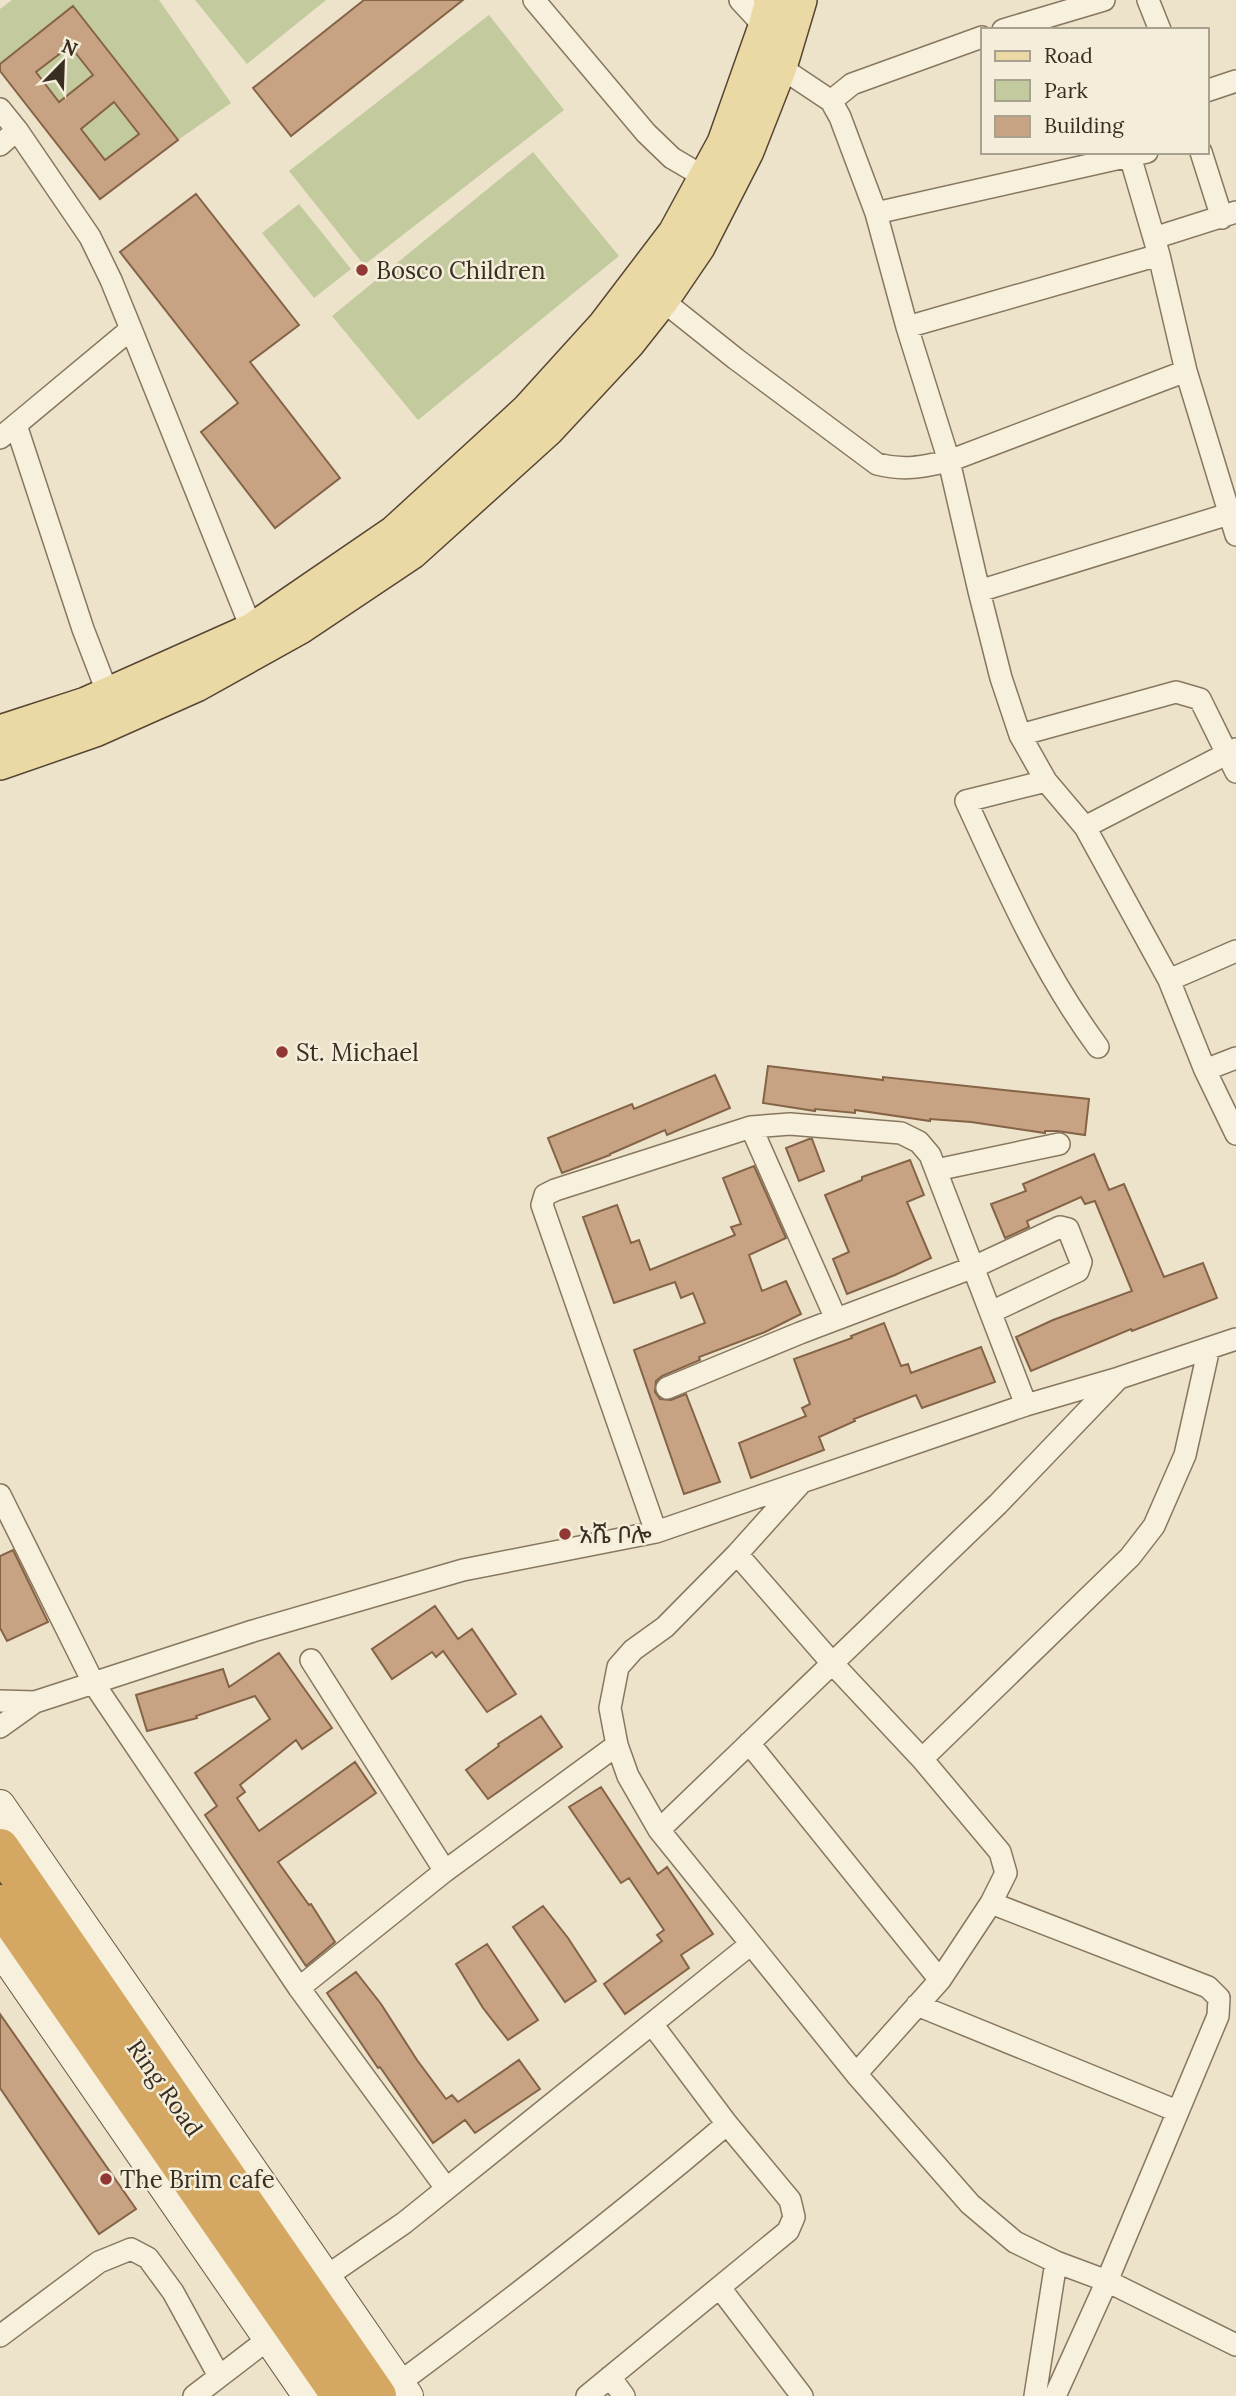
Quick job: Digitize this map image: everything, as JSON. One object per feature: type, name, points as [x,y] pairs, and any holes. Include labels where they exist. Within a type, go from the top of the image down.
[{"type":"highway","name":"Ring Road","points":[[0,1848],[395,2392]]},
{"type":"highway","name":"Ring Road","points":[[0,1904],[341,2396]]},
{"type":"main road","points":[[0,732],[86,704],[108,694],[189,673],[300,627],[412,552],[547,430],[628,343],[662,300],[698,247],[747,150],[780,67],[800,0]]},
{"type":"main road","points":[[0,763],[95,730],[189,673],[395,532],[527,411],[620,305],[674,233],[724,143],[768,14]]},
{"type":"street","points":[[534,0],[646,133],[671,158],[706,177]]},
{"type":"street","points":[[740,0],[768,14]]},
{"type":"street","points":[[1010,28],[1104,0]]},
{"type":"street","points":[[1148,0],[1159,28]]},
{"type":"street","points":[[831,102],[852,84],[981,37]]},
{"type":"street","points":[[780,67],[831,102],[841,117],[876,213],[907,327],[949,461],[1001,678],[1020,735],[1046,781],[1085,827],[1169,980],[1205,1070],[1236,1134]]},
{"type":"street","points":[[1208,90],[1236,81]]},
{"type":"street","points":[[0,109],[18,130],[90,237],[111,280],[252,629]]},
{"type":"street","points":[[0,145],[18,130]]},
{"type":"street","points":[[876,213],[1139,154],[1186,371],[1233,525],[979,591]]},
{"type":"street","points":[[907,327],[1157,246],[1229,215],[1202,154]]},
{"type":"street","points":[[662,300],[877,464],[895,469],[949,461],[1186,371]]},
{"type":"street","points":[[108,694],[8,431],[131,329]]},
{"type":"street","points":[[1020,735],[1176,692],[1200,699],[1233,758],[1085,827]]},
{"type":"street","points":[[1046,781],[966,801],[1031,941],[1078,1020],[1098,1047]]},
{"type":"street","points":[[1169,980],[1236,951]]},
{"type":"street","points":[[1205,1070],[1236,1058]]},
{"type":"street","points":[[656,1532],[542,1205],[545,1195],[555,1190],[751,1127],[790,1124],[901,1133],[919,1142],[930,1155],[1026,1405]]},
{"type":"street","points":[[751,1127],[836,1319]]},
{"type":"street","points":[[936,1170],[1059,1144]]},
{"type":"street","points":[[667,1388],[974,1266],[1060,1227],[1068,1229],[1081,1262],[1078,1271],[991,1312]]},
{"type":"street","points":[[0,1727],[35,1702],[253,1631],[463,1570],[656,1532],[1026,1405],[1119,1378],[1236,1339]]},
{"type":"street","points":[[922,1759],[1130,1557],[1154,1526],[1185,1455],[1209,1348]]},
{"type":"street","points":[[659,1830],[998,1504],[1119,1378]]},
{"type":"street","points":[[801,1483],[737,1554],[664,1627],[633,1650],[618,1667],[610,1708],[617,1745],[628,1776],[659,1830],[856,2074],[970,2204],[1015,2242],[1056,2262],[1107,2281],[1236,2345]]},
{"type":"street","points":[[0,1495],[94,1684],[299,1988],[446,2188]]},
{"type":"street","points":[[737,1554],[832,1663],[922,1759],[1000,1852],[1006,1873],[990,1903],[940,1980],[856,2074]]},
{"type":"street","points":[[311,1660],[445,1871]]},
{"type":"street","points":[[0,1701],[35,1702]]},
{"type":"street","points":[[749,1743],[940,1980]]},
{"type":"street","points":[[299,1988],[445,1871],[617,1745]]},
{"type":"street","points":[[0,1805],[324,2278],[395,2392],[629,2207],[727,2124]]},
{"type":"street","points":[[990,1903],[1208,1987],[1219,1998],[1218,2016],[1107,2281],[1041,2396]]},
{"type":"street","points":[[324,2278],[404,2222],[751,1944]]},
{"type":"street","points":[[0,1949],[308,2396]]},
{"type":"street","points":[[917,2005],[1177,2111]]},
{"type":"street","points":[[587,2396],[788,2231],[794,2217],[790,2200],[727,2124],[652,2024]]},
{"type":"street","points":[[2,2331],[99,2262],[131,2249],[148,2258],[173,2292],[219,2376]]},
{"type":"street","points":[[1041,2396],[1056,2262]]},
{"type":"street","points":[[720,2288],[802,2396]]},
{"type":"street","points":[[194,2396],[267,2340]]},
{"type":"street","points":[[610,2377],[624,2396]]},
{"type":"green space","points":[[12,0],[159,0],[231,103],[178,140],[73,6],[0,64],[0,9]]},
{"type":"green space","points":[[195,0],[326,0],[247,64]]},
{"type":"green space","points":[[489,15],[564,110],[364,265],[289,171]]},
{"type":"green space","points":[[70,46],[93,75],[59,102],[36,72]]},
{"type":"green space","points":[[114,102],[139,134],[105,160],[81,129]]},
{"type":"green space","points":[[533,152],[619,256],[418,420],[332,316]]},
{"type":"green space","points":[[299,204],[351,269],[314,298],[262,233]]},
{"type":"building","points":[[364,0],[463,0],[291,136],[253,88]]},
{"type":"building","points":[[73,6],[178,140],[100,199],[0,71],[0,64]],"holes":[[[70,46],[93,75],[59,102],[36,72]],[[114,102],[139,134],[105,160],[81,129]]]},
{"type":"building","points":[[196,194],[299,325],[250,362],[340,478],[275,528],[201,432],[238,403],[120,252]]},
{"type":"building","points":[[768,1066],[883,1080],[883,1077],[1089,1099],[1085,1135],[1057,1131],[1045,1133],[971,1122],[930,1121],[855,1110],[855,1113],[815,1111],[763,1103]]},
{"type":"building","points":[[715,1075],[730,1108],[667,1135],[665,1130],[562,1173],[548,1138],[632,1104],[634,1109]]},
{"type":"building","points":[[812,1139],[824,1171],[799,1181],[786,1148]]},
{"type":"building","points":[[1094,1154],[1109,1190],[1124,1184],[1164,1277],[1203,1263],[1217,1298],[1132,1331],[1131,1329],[1031,1371],[1016,1337],[1053,1320],[1132,1291],[1095,1201],[1085,1204],[1081,1197],[1027,1221],[1029,1227],[1005,1238],[991,1204],[1026,1191],[1023,1184]]},
{"type":"building","points":[[910,1160],[924,1195],[907,1202],[931,1258],[847,1294],[833,1259],[849,1252],[825,1195],[862,1180],[862,1177]]},
{"type":"building","points":[[754,1166],[786,1238],[749,1255],[762,1291],[786,1281],[801,1314],[765,1332],[699,1357],[700,1360],[656,1381],[655,1392],[660,1399],[671,1400],[686,1394],[720,1482],[684,1494],[634,1350],[705,1323],[693,1293],[681,1298],[675,1282],[614,1303],[583,1217],[617,1205],[631,1243],[639,1240],[650,1270],[735,1235],[731,1227],[741,1224],[723,1178]]},
{"type":"building","points":[[884,1323],[901,1366],[908,1364],[911,1373],[981,1347],[995,1382],[922,1408],[916,1395],[854,1419],[855,1421],[819,1437],[824,1450],[751,1478],[739,1443],[806,1416],[802,1408],[810,1404],[794,1359]]},
{"type":"building","points":[[13,1550],[48,1622],[7,1641],[0,1628],[0,1556]]},
{"type":"building","points":[[435,1606],[458,1639],[472,1629],[516,1694],[487,1712],[443,1651],[436,1657],[432,1652],[392,1679],[372,1649]]},
{"type":"building","points":[[279,1653],[332,1728],[302,1749],[296,1740],[240,1785],[245,1792],[237,1798],[259,1831],[355,1762],[376,1793],[278,1862],[309,1905],[311,1904],[335,1942],[306,1966],[205,1815],[217,1806],[195,1773],[270,1719],[255,1696],[196,1716],[197,1718],[147,1731],[136,1695],[223,1669],[229,1687]]},
{"type":"building","points":[[541,1716],[562,1747],[488,1799],[466,1770],[499,1746],[498,1744]]},
{"type":"building","points":[[601,1787],[658,1874],[667,1867],[713,1934],[681,1955],[689,1968],[625,2014],[604,1984],[662,1941],[657,1935],[664,1930],[629,1878],[621,1883],[569,1807]]},
{"type":"building","points":[[543,1906],[596,1981],[565,2002],[513,1927]]},
{"type":"building","points":[[487,1944],[538,2020],[508,2040],[483,2008],[456,1964]]},
{"type":"building","points":[[356,1972],[446,2099],[452,2095],[458,2102],[519,2060],[540,2089],[475,2133],[465,2120],[433,2143],[327,1993]]},
{"type":"building","points":[[0,2014],[136,2209],[99,2234],[0,2088]]},
{"type":"place","name":"Bosco Children","points":[[362,270]]},
{"type":"place","name":"St. Michael","points":[[282,1052]]},
{"type":"place","name":"አሼ ቦሎ","points":[[565,1534]]},
{"type":"place","name":"The Brim cafe","points":[[106,2179]]}]
